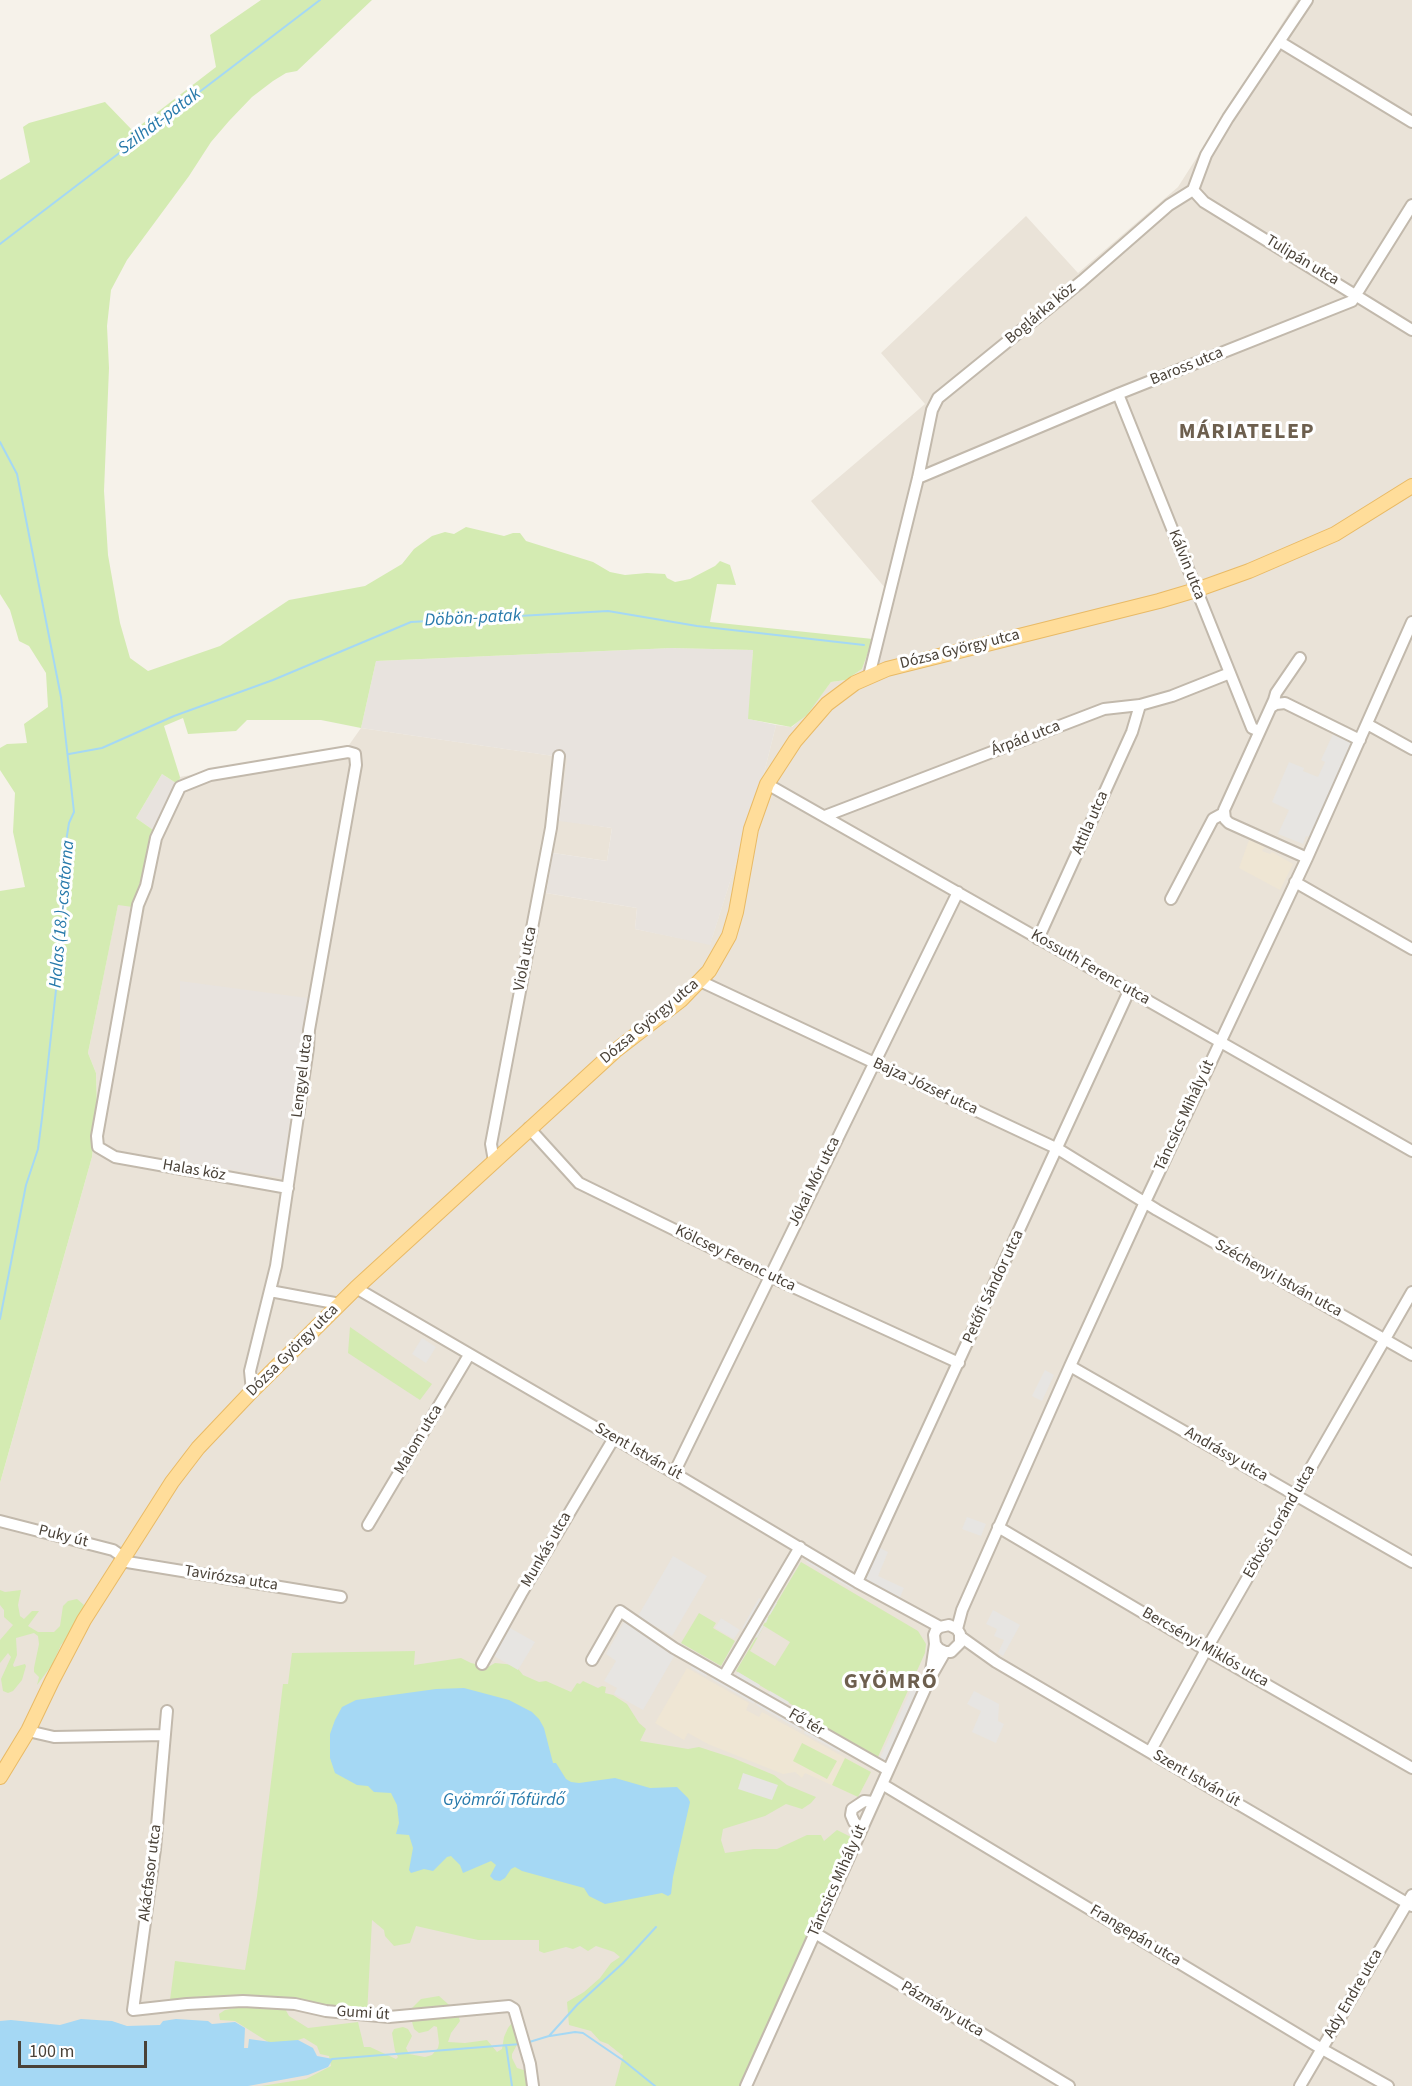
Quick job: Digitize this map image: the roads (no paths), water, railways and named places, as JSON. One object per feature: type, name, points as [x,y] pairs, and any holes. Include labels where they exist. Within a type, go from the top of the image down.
[{"type":"main road","name":"Dózsa György utca","points":[[0,1777],[28,1731],[84,1620],[172,1482],[198,1448],[356,1288],[529,1128],[615,1052],[681,1000],[719,957],[729,936],[736,912],[751,829],[767,784],[795,741],[827,704],[855,683],[869,676],[916,661],[1196,590],[1259,567],[1335,534],[1412,486]]},
{"type":"street","points":[[1193,190],[1206,155],[1228,118],[1307,0]]},
{"type":"street","points":[[1281,42],[1412,122]]},
{"type":"street","name":"Tulipán utca","points":[[1193,190],[1204,202],[1412,330]]},
{"type":"street","name":"Boglárka köz","points":[[869,676],[918,477],[932,410],[939,398],[1074,288],[1169,205],[1193,190]]},
{"type":"street","name":"Baross utca","points":[[918,477],[1352,301],[1412,206]]},
{"type":"street","name":"Kálvin utca","points":[[1118,394],[1252,728],[1259,731]]},
{"type":"street","name":"Táncsics Mihály út","points":[[746,2086],[930,1677],[946,1633],[962,1610],[1070,1366],[1295,882],[1412,622]]},
{"type":"street","points":[[1300,658],[1276,693],[1224,806],[1224,813],[1229,823],[1306,858]]},
{"type":"street","name":"Árpád utca","points":[[825,816],[1104,709],[1140,705],[1172,696],[1230,674]]},
{"type":"street","points":[[1271,707],[1285,703],[1360,740]]},
{"type":"street","name":"Attila utca","points":[[1038,939],[1132,732],[1140,705]]},
{"type":"street","points":[[1367,724],[1412,749]]},
{"type":"street","name":"Halas köz","points":[[288,1188],[115,1157],[98,1147],[97,1136],[110,1076],[138,905],[146,886],[156,838],[180,787],[210,776],[326,755],[348,752],[355,754],[357,759]]},
{"type":"street","name":"Viola utca","points":[[494,1161],[490,1144],[551,828],[559,756]]},
{"type":"street","name":"Lengyel utca","points":[[252,1391],[250,1371],[276,1266],[309,1030],[357,759]]},
{"type":"street","name":"Kossuth Ferenc utca","points":[[767,784],[1412,1151]]},
{"type":"street","points":[[1171,899],[1213,819],[1224,813]]},
{"type":"street","points":[[1295,882],[1412,949]]},
{"type":"street","name":"Jókai Mór utca","points":[[674,1473],[958,892]]},
{"type":"street","name":"Bajza József utca","points":[[700,981],[1058,1149],[1145,1202]]},
{"type":"street","name":"Petőfi Sándor utca","points":[[857,1582],[1129,991]]},
{"type":"street","name":"Kölcsey Ferenc utca","points":[[529,1128],[579,1183],[769,1276],[959,1363]]},
{"type":"street","name":"Széchenyi István utca","points":[[1145,1202],[1412,1355]]},
{"type":"street","name":"Szent István út","points":[[356,1288],[857,1582],[1410,1901]]},
{"type":"street","points":[[270,1291],[340,1304]]},
{"type":"street","name":"Eötvös Loránd utca","points":[[1150,1752],[1206,1650],[1412,1292]]},
{"type":"street","name":"Malom utca","points":[[368,1525],[469,1355]]},
{"type":"street","name":"Andrássy utca","points":[[1070,1366],[1412,1562]]},
{"type":"street","name":"Munkás utca","points":[[482,1664],[614,1438]]},
{"type":"street","name":"Puky út","points":[[0,1521],[113,1550],[122,1559]]},
{"type":"street","name":"Bercsényi Miklós utca","points":[[998,1527],[1412,1768]]},
{"type":"street","points":[[724,1676],[800,1547]]},
{"type":"street","name":"Tavirózsa utca","points":[[122,1559],[341,1597]]},
{"type":"street","name":"Fő tér","points":[[592,1660],[620,1611],[675,1648],[888,1770]]},
{"type":"street","points":[[946,1633],[957,1648],[951,1652],[939,1649],[946,1633]]},
{"type":"street","name":"Szent István út","points":[[957,1648],[980,1652]]},
{"type":"street","name":"Táncsics Mihály út","points":[[930,1677],[945,1652]]},
{"type":"street","name":"Akácfasor utca","points":[[133,2010],[155,1849],[167,1710]]},
{"type":"street","points":[[28,1731],[54,1737],[165,1735]]},
{"type":"street","name":"Frangepán utca","points":[[882,1784],[1322,2049],[1388,2086]]},
{"type":"street","points":[[861,1828],[854,1822],[851,1815],[852,1809],[864,1801],[873,1802]]},
{"type":"street","name":"Ady Endre utca","points":[[1300,2086],[1410,1901]]},
{"type":"street","name":"Pázmány utca","points":[[815,1933],[1069,2086]]},
{"type":"street","name":"Gumi út","points":[[133,2010],[187,2004],[253,2002],[295,2004],[326,2011],[389,2017],[509,2006],[514,2009],[533,2086]]},
{"type":"water","name":"Gyömrői Tófürdő","points":[[464,1688],[509,1700],[532,1712],[544,1728],[553,1763],[556,1763],[566,1779],[571,1782],[615,1778],[650,1788],[677,1787],[690,1802],[671,1894],[668,1896],[662,1893],[605,1904],[589,1896],[584,1888],[515,1867],[505,1878],[500,1881],[494,1880],[490,1876],[496,1865],[491,1861],[463,1873],[460,1865],[451,1856],[433,1871],[424,1869],[411,1873],[409,1870],[413,1848],[409,1835],[396,1834],[399,1823],[397,1805],[391,1793],[374,1792],[368,1786],[357,1785],[335,1773],[330,1758],[330,1734],[342,1707],[356,1700],[436,1689]]},
{"type":"water","points":[[81,2019],[112,2021],[127,2026],[160,2025],[163,2021],[176,2019],[208,2021],[212,2024],[235,2022],[245,2028],[244,2048],[248,2048],[249,2039],[271,2042],[298,2040],[313,2048],[317,2056],[333,2059],[328,2067],[308,2075],[248,2086],[0,2086],[0,2021],[60,2025]]},
{"type":"waterway","name":"Szilhát-patak","points":[[0,244],[320,0]]},
{"type":"waterway","name":"Halas (18.)-csatorna","points":[[0,442],[17,474],[61,697],[74,812],[69,823],[63,860],[68,876],[67,889],[38,1149],[26,1185],[0,1319]]},
{"type":"waterway","name":"Döbön-patak","points":[[69,754],[102,748],[174,716],[273,680],[411,622],[608,611],[697,626],[864,645]]},
{"type":"waterway","points":[[526,2043],[549,2036],[656,1927]]},
{"type":"waterway","points":[[550,2036],[583,2033],[655,2086]]},
{"type":"waterway","points":[[332,2059],[521,2044]]},
{"type":"waterway","points":[[506,2045],[512,2086]]},
{"type":"district","name":"MÁRIATELEP","points":[[1247,433]]},
{"type":"district","name":"GYÖMRŐ","points":[[891,1683]]}]
